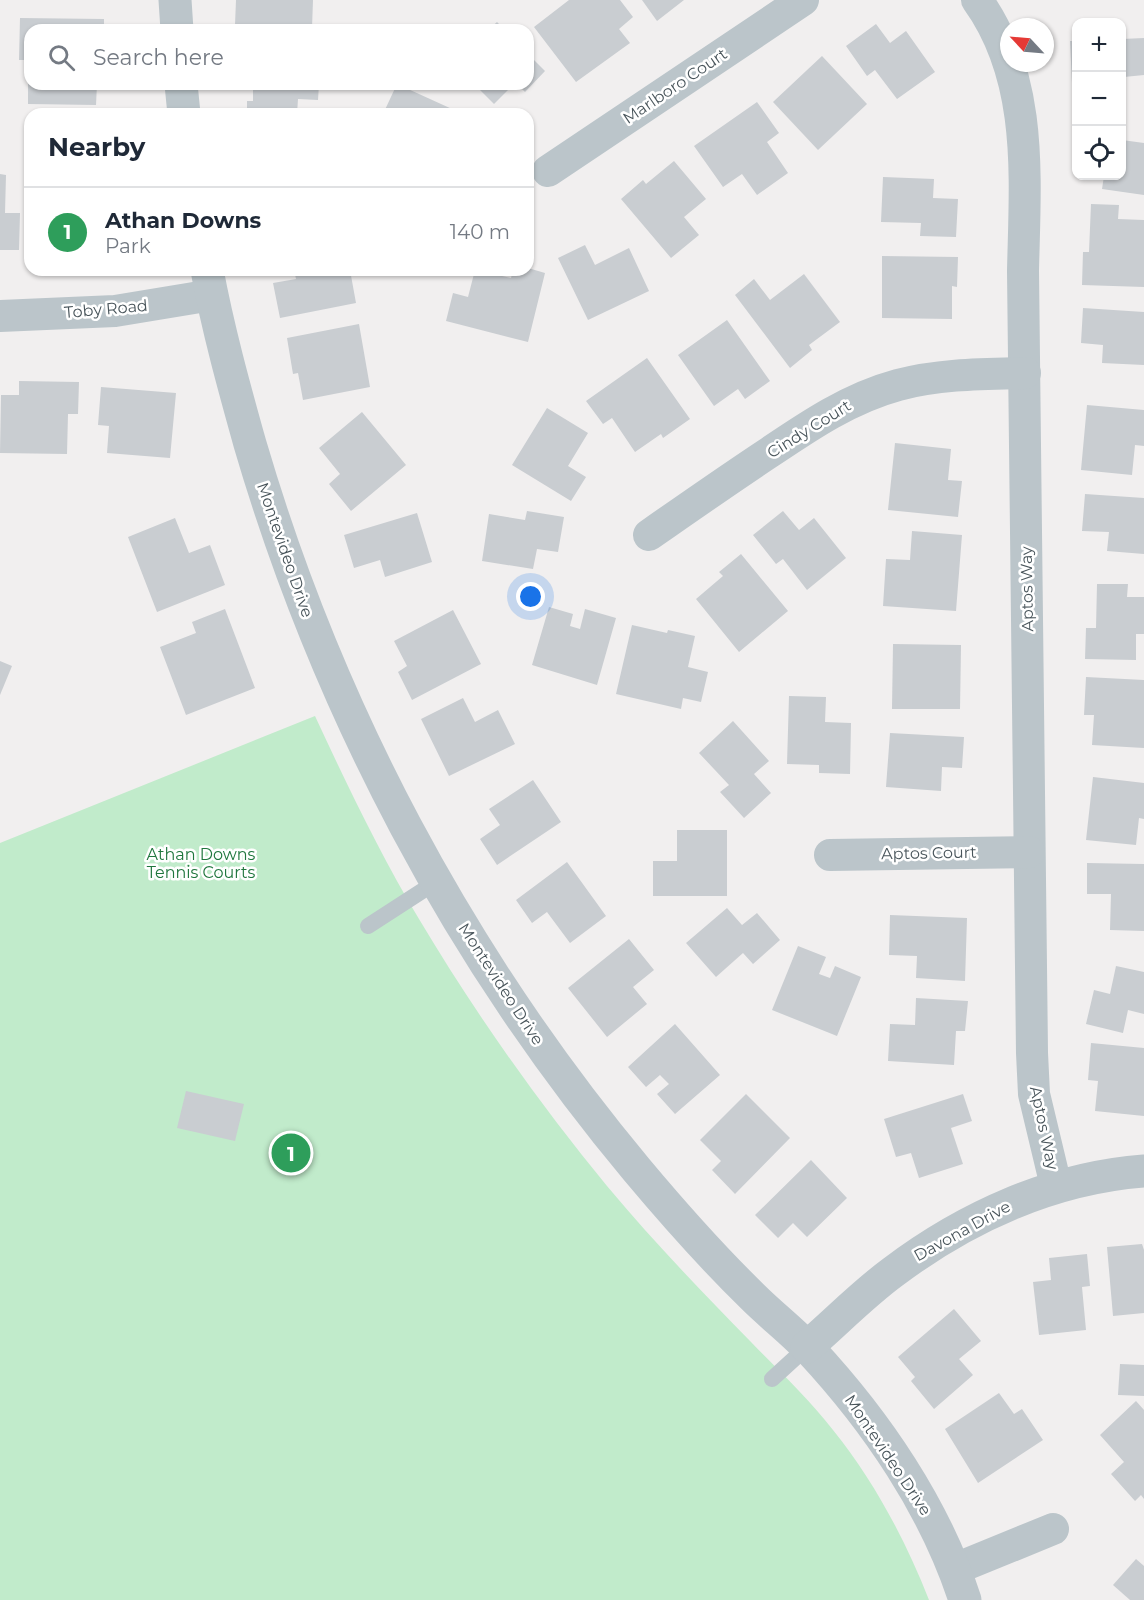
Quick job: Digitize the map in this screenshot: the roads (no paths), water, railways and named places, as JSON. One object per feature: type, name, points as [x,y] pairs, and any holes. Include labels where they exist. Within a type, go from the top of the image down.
[{"type":"street","points":[[175,0],[177,24]]},
{"type":"street","name":"Marlboro Court","points":[[548,171],[803,0]]},
{"type":"street","name":"Aptos Way","points":[[977,0],[987,14],[1002,45],[1015,82],[1022,121],[1025,176],[1023,271],[1032,1053],[1034,1094],[1056,1186]]},
{"type":"street","points":[[182,90],[183,108]]},
{"type":"street","name":"Toby Road","points":[[0,315],[115,311],[210,282]]},
{"type":"street","name":"Montevideo Drive","points":[[210,282],[251,448],[300,596],[350,716],[436,882],[530,1031],[615,1143],[728,1272],[807,1347],[868,1420],[905,1474],[930,1518],[955,1569],[965,1600]]},
{"type":"street","name":"Cindy Court","points":[[649,534],[822,418],[862,396],[929,378],[1025,373]]},
{"type":"street","name":"Aptos Court","points":[[830,855],[1029,852]]},
{"type":"street","name":"Davona Drive","points":[[807,1347],[860,1298],[929,1246],[1009,1204],[1056,1186],[1144,1171]]},
{"type":"street","points":[[955,1569],[1053,1529]]},
{"type":"lane","points":[[368,926],[436,882]]},
{"type":"lane","points":[[772,1379],[807,1347]]},
{"type":"place","name":"Athan Downs","points":[[291,1153]]},
{"type":"park label","name":"Athan Downs Tennis Courts","points":[[201,863]]}]
